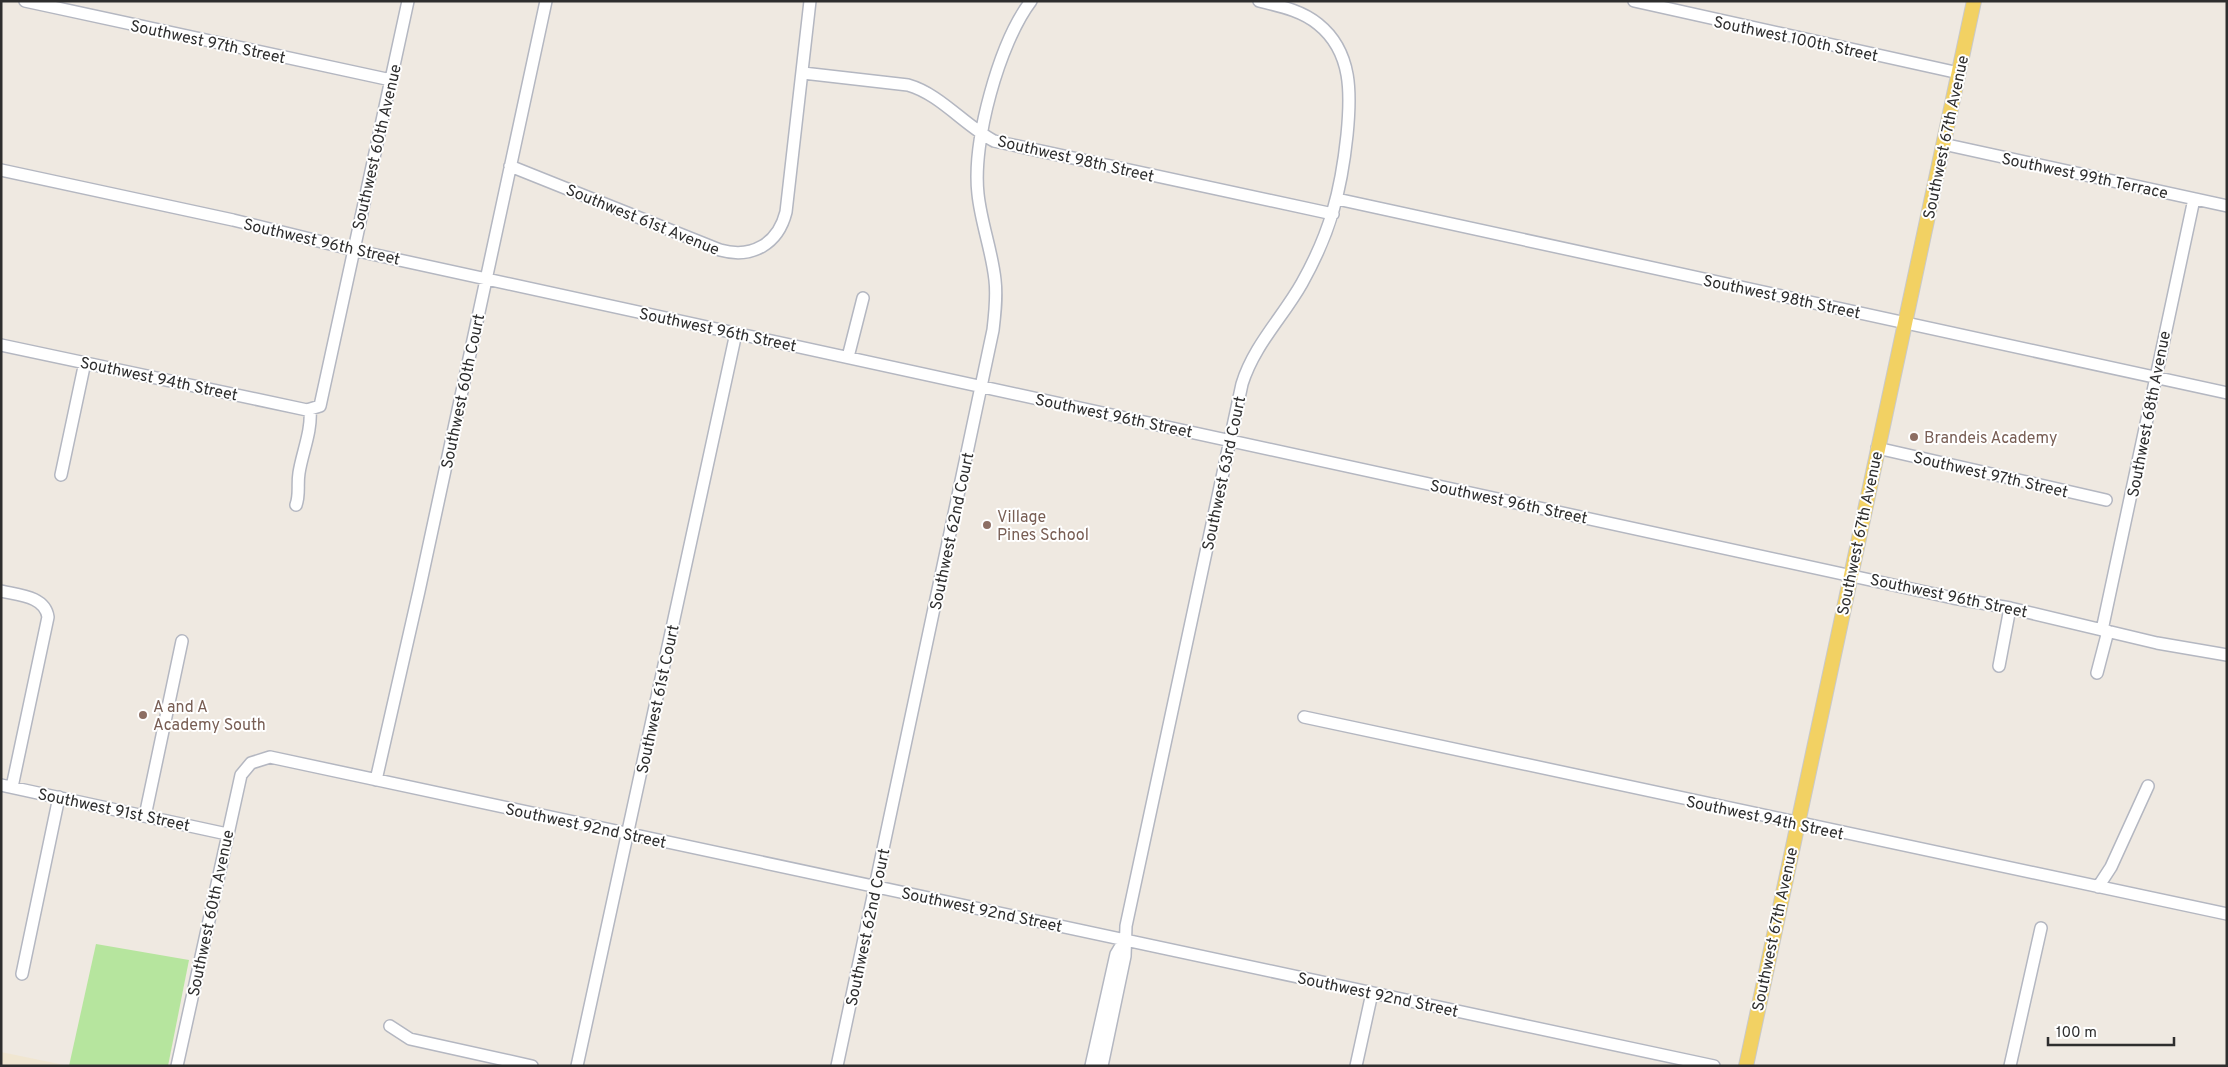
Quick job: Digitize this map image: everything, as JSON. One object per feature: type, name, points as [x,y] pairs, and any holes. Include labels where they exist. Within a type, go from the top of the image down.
[{"type":"main road","name":"Southwest 67th Avenue","points":[[1746,1066],[1974,1]]},
{"type":"street","name":"Southwest 97th Street","points":[[25,1],[392,80]]},
{"type":"street","name":"Southwest 60th Avenue","points":[[296,505],[299,496],[299,474],[310,422],[313,409],[322,402],[408,1]]},
{"type":"street","name":"Southwest 60th Court","points":[[376,780],[419,592],[546,1]]},
{"type":"street","name":"Southwest 61st Avenue","points":[[510,166],[720,250],[737,254],[753,252],[772,238],[785,218],[810,1]]},
{"type":"street","name":"Southwest 62nd Court","points":[[837,1066],[993,330],[996,288],[978,195],[976,166],[993,88],[1010,37],[1017,21],[1031,1]]},
{"type":"street","name":"Southwest 63rd Court","points":[[1091,1066],[1101,1043],[1125,956],[1125,939],[1238,401],[1249,366],[1264,338],[1301,284],[1337,199],[1348,125],[1349,81],[1342,55],[1325,30],[1303,14],[1259,1]]},
{"type":"street","name":"Southwest 100th Street","points":[[1634,1],[1959,73]]},
{"type":"street","name":"Southwest 98th Street","points":[[803,74],[914,87],[982,134],[1004,143],[1332,214]]},
{"type":"street","name":"Southwest 99th Terrace","points":[[1943,144],[2227,206]]},
{"type":"street","name":"Southwest 96th Street","points":[[1,170],[242,222],[354,250],[1953,598],[2010,608],[2227,655]]},
{"type":"street","name":"Southwest 98th Street","points":[[1337,199],[2227,393]]},
{"type":"street","name":"Southwest 68th Avenue","points":[[2097,673],[2156,378],[2156,366],[2194,199]]},
{"type":"street","points":[[848,357],[863,298]]},
{"type":"street","name":"Southwest 61st Court","points":[[577,1066],[736,333]]},
{"type":"street","name":"Southwest 94th Street","points":[[1,344],[313,409]]},
{"type":"street","points":[[61,475],[85,362]]},
{"type":"street","name":"Southwest 97th Street","points":[[1877,448],[2106,500]]},
{"type":"street","points":[[1,591],[27,597],[45,607],[48,617],[47,628],[7,786]]},
{"type":"street","points":[[1999,666],[2010,608]]},
{"type":"street","points":[[145,816],[182,641]]},
{"type":"street","name":"Southwest 94th Street","points":[[1304,717],[1797,824],[2227,914]]},
{"type":"street","name":"Southwest 92nd Street","points":[[251,763],[270,757],[1714,1066]]},
{"type":"street","name":"Southwest 60th Avenue","points":[[177,1066],[241,775],[251,763]]},
{"type":"street","name":"Southwest 91st Street","points":[[7,786],[228,834]]},
{"type":"street","points":[[2102,888],[2148,786]]},
{"type":"street","points":[[22,974],[59,797]]},
{"type":"street","points":[[2010,1066],[2041,928]]},
{"type":"street","points":[[1356,1066],[1372,993]]},
{"type":"street","points":[[390,1026],[410,1039],[532,1066]]},
{"type":"street","name":"Southwest 63rd Court","points":[[1101,1043],[1102,1066]]},
{"type":"shaded area","points":[[1,1052],[69,1066],[1,1066]]},
{"type":"green space","points":[[96,944],[189,960],[168,1066],[69,1066]]},
{"type":"place","name":"Brandeis Academy","points":[[1914,437]]},
{"type":"place","name":"Village Pines School","points":[[987,525]]},
{"type":"place","name":"A and A Academy South","points":[[143,715]]}]
